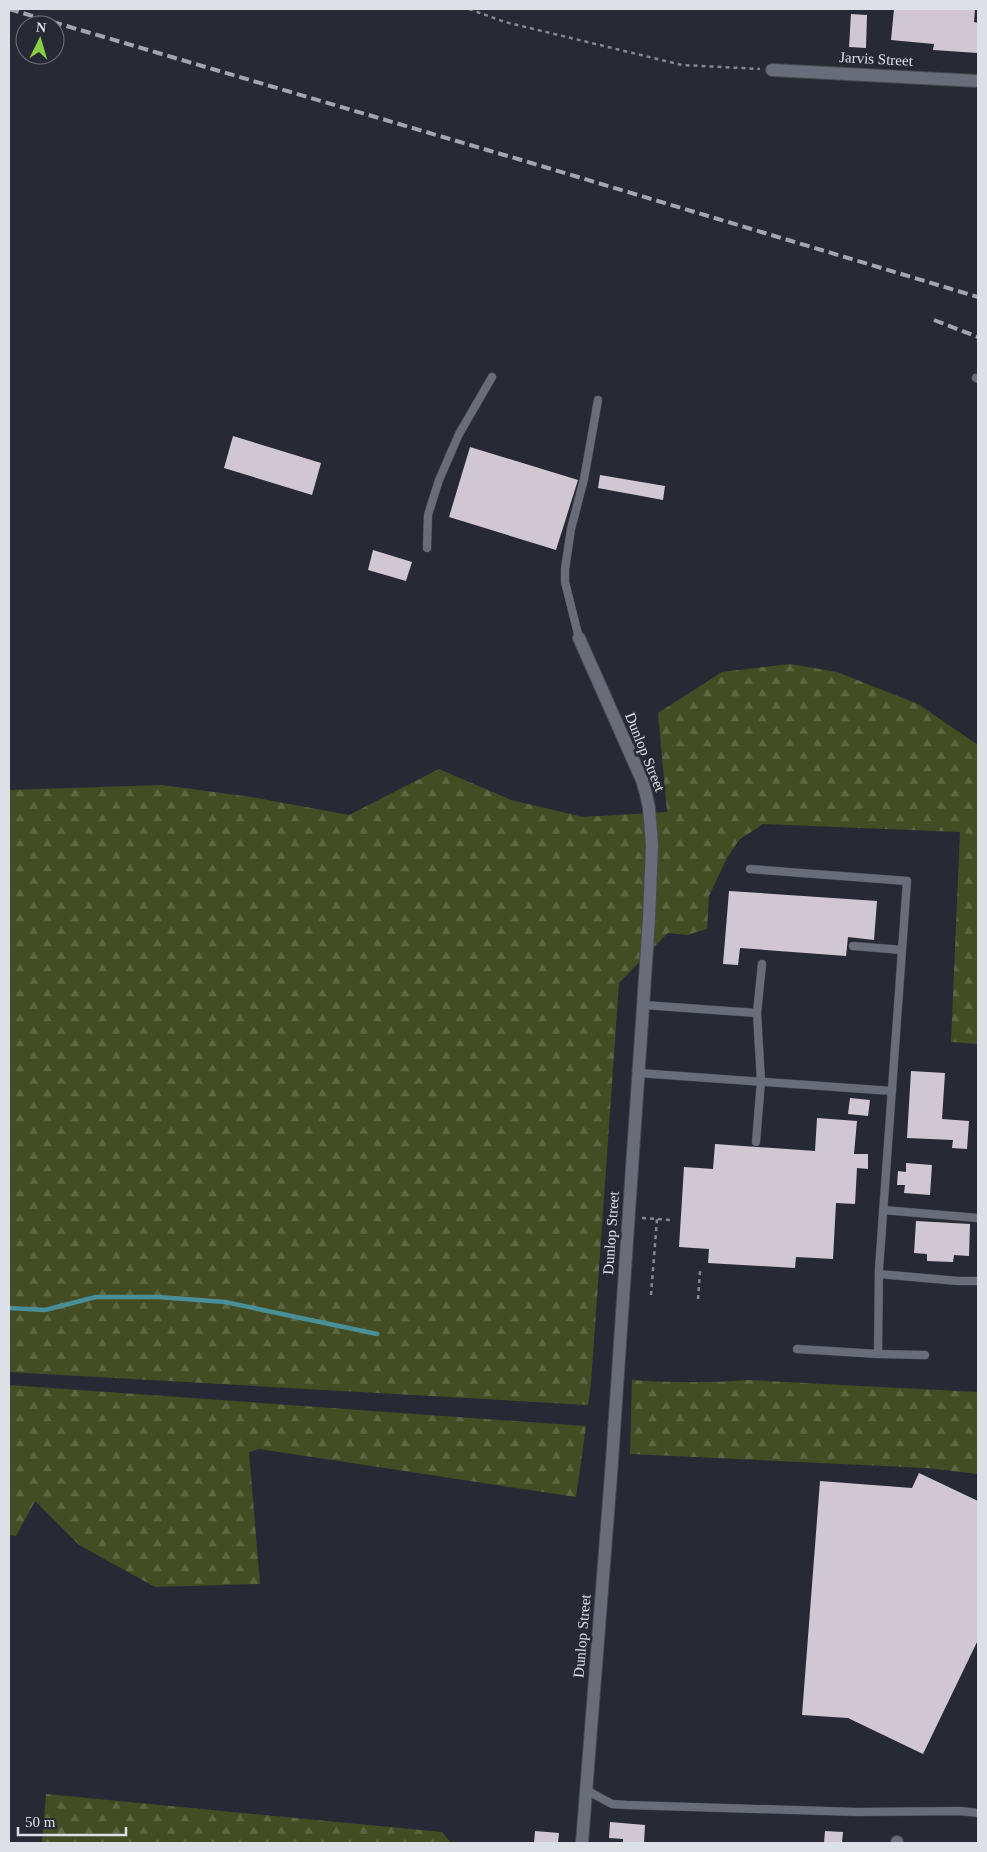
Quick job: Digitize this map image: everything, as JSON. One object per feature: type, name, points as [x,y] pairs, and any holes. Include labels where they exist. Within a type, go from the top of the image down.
[{"type":"street","name":"Jarvis Street","points":[[772,70],[978,81]]},
{"type":"street","name":"Dunlop Street","points":[[579,638],[642,780],[649,808],[652,845],[611,1475],[582,1843]]},
{"type":"lane","points":[[428,548],[428,515],[439,480],[459,434],[492,377]]},
{"type":"lane","points":[[579,638],[565,582],[566,569],[570,536],[584,479],[598,400]]},
{"type":"lane","points":[[750,869],[907,881],[879,1274],[878,1354]]},
{"type":"lane","points":[[854,946],[902,950]]},
{"type":"lane","points":[[756,1142],[761,1081],[757,1014],[762,964]]},
{"type":"lane","points":[[643,1005],[757,1014]]},
{"type":"lane","points":[[638,1073],[892,1091]]},
{"type":"lane","points":[[883,1210],[978,1218]]},
{"type":"lane","points":[[879,1274],[958,1282],[978,1281]]},
{"type":"lane","points":[[797,1349],[925,1355]]},
{"type":"lane","points":[[586,1790],[612,1804],[627,1805],[856,1812],[960,1811],[978,1813]]},
{"type":"path","points":[[469,9],[505,22],[682,66],[772,70]]},
{"type":"path","points":[[628,1217],[671,1220]]},
{"type":"path","points":[[651,1295],[657,1219]]},
{"type":"path","points":[[698,1299],[700,1271]]},
{"type":"green space","points":[[790,664],[837,672],[918,704],[978,745],[978,1044],[951,1042],[960,832],[763,824],[739,840],[727,858],[709,896],[707,929],[687,935],[668,933],[619,983],[588,1405],[9,1372],[9,790],[162,785],[251,797],[349,815],[439,769],[511,800],[583,817],[667,812],[658,713],[722,672]]},
{"type":"green space","points":[[632,1380],[719,1382],[748,1380],[978,1392],[978,1474],[927,1468],[630,1454]]},
{"type":"green space","points":[[9,1385],[586,1426],[576,1497],[259,1449],[249,1452],[260,1584],[155,1587],[79,1545],[35,1501],[16,1536],[9,1535]]},
{"type":"green space","points":[[46,1794],[442,1832],[451,1843],[42,1843]]},
{"type":"building","points":[[894,9],[975,9],[974,22],[978,23],[978,53],[933,50],[934,44],[891,40]]},
{"type":"building","points":[[851,14],[867,15],[866,48],[849,47]]},
{"type":"building","points":[[233,436],[321,463],[312,495],[224,468]]},
{"type":"building","points":[[470,447],[578,480],[556,550],[449,517]]},
{"type":"building","points":[[600,475],[665,486],[663,500],[598,488]]},
{"type":"building","points":[[373,550],[412,562],[406,581],[368,570]]},
{"type":"building","points":[[729,891],[877,901],[874,940],[848,937],[846,956],[740,948],[738,965],[723,964]]},
{"type":"building","points":[[911,1071],[945,1073],[942,1119],[969,1121],[967,1149],[952,1148],[953,1140],[907,1138]]},
{"type":"building","points":[[850,1098],[870,1100],[868,1116],[848,1114]]},
{"type":"building","points":[[817,1118],[857,1121],[854,1154],[868,1154],[868,1169],[857,1168],[855,1204],[836,1203],[833,1259],[796,1257],[795,1268],[708,1263],[709,1249],[679,1247],[684,1167],[713,1169],[715,1144],[815,1151]]},
{"type":"building","points":[[906,1163],[932,1165],[930,1195],[904,1193],[905,1185],[897,1185],[898,1171],[906,1172]]},
{"type":"building","points":[[916,1221],[970,1224],[969,1256],[954,1255],[953,1262],[927,1261],[927,1254],[914,1253]]},
{"type":"building","points":[[919,1473],[978,1501],[978,1640],[923,1754],[848,1718],[802,1715],[820,1481],[912,1488]]},
{"type":"building","points":[[610,1822],[645,1825],[644,1843],[623,1842],[623,1839],[609,1838]]},
{"type":"building","points":[[535,1831],[559,1833],[558,1843],[534,1843]]},
{"type":"building","points":[[825,1831],[843,1832],[842,1843],[824,1843]]},
{"type":"waterway","points":[[9,1308],[45,1310],[96,1297],[158,1297],[225,1302],[377,1334]]},
{"type":"railway","points":[[9,9],[978,297]]},
{"type":"railway","points":[[934,320],[978,337]]}]
